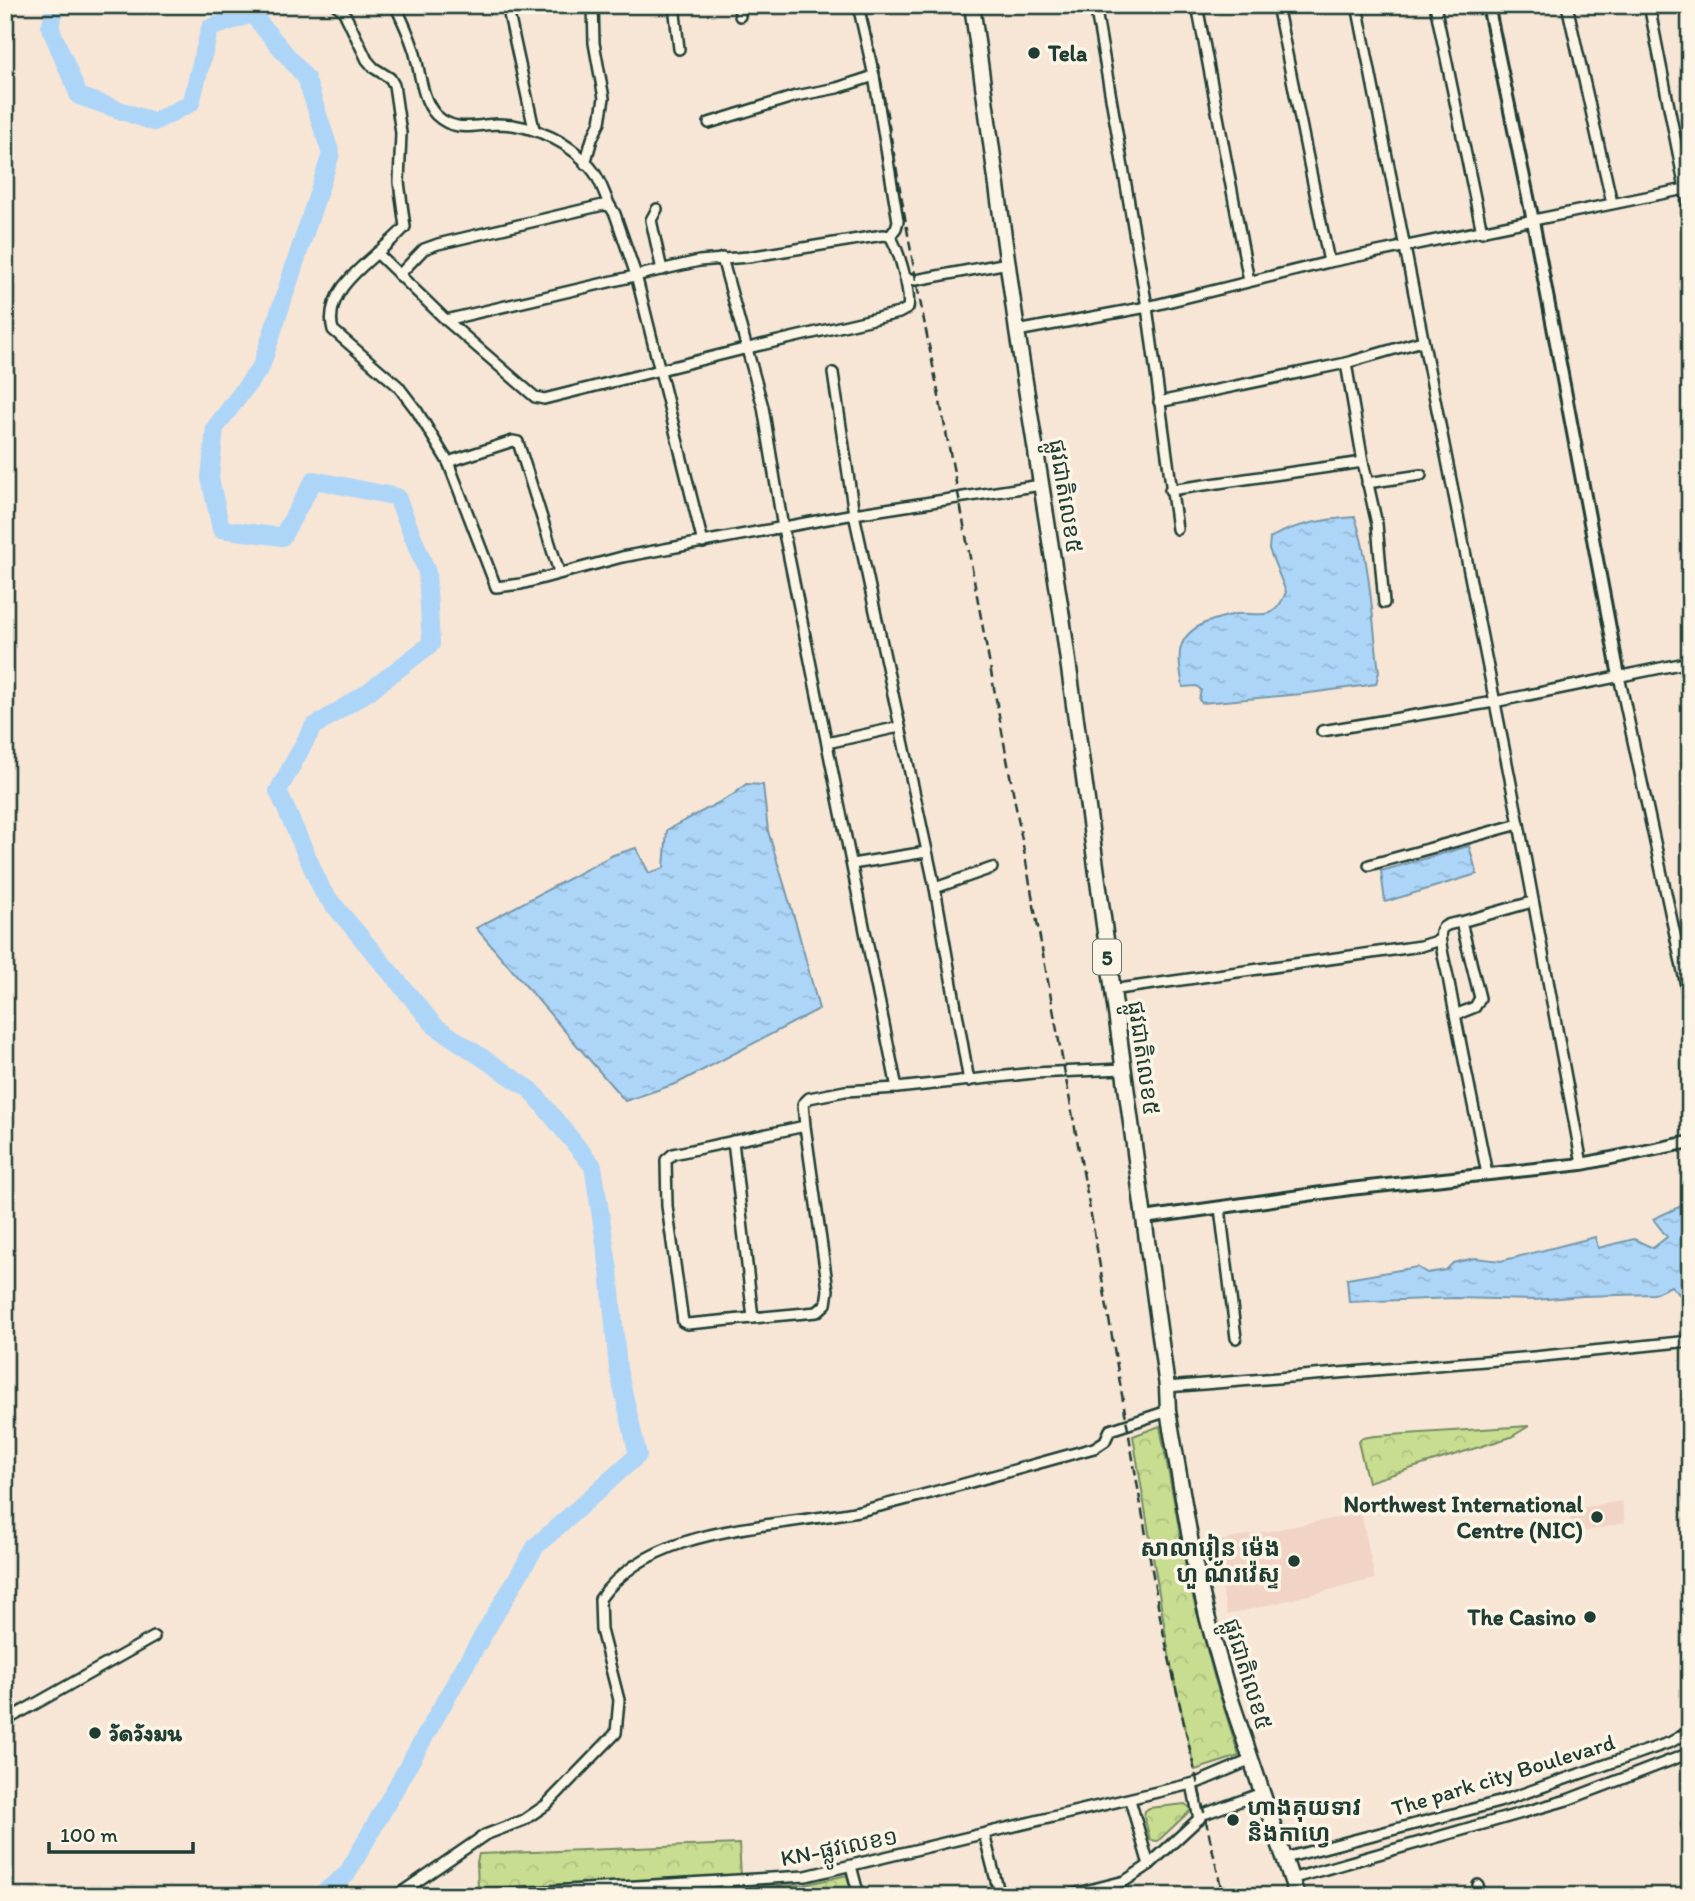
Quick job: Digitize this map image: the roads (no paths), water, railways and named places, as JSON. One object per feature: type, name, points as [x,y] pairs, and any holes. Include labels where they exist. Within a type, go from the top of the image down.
[{"type":"highway","name":"ផ្លូវជាតិលេខ៥","points":[[972,5],[1017,331],[1063,631],[1167,1387],[1168,1411],[1202,1597],[1228,1691],[1297,1896]]},
{"type":"street","points":[[336,5],[343,10],[367,60],[390,78],[394,85],[401,133],[399,182],[405,227],[358,270],[340,293],[330,319],[333,330],[398,386],[417,411],[449,462],[496,587],[521,584],[622,557],[854,514],[1041,485]]},
{"type":"street","points":[[395,5],[414,49],[426,96],[435,114],[452,126],[498,124],[534,129],[557,139],[594,173],[615,214],[636,275],[703,543]]},
{"type":"street","points":[[507,5],[534,129]]},
{"type":"street","points":[[585,164],[600,122],[604,98],[594,43],[593,5]]},
{"type":"street","points":[[674,5],[679,49]]},
{"type":"street","points":[[738,5],[740,16]]},
{"type":"street","points":[[858,5],[874,76],[898,221],[890,236]]},
{"type":"street","points":[[1095,5],[1147,307],[1177,529]]},
{"type":"street","points":[[1197,5],[1249,281]]},
{"type":"street","points":[[1277,5],[1329,262]]},
{"type":"street","points":[[1357,5],[1519,824],[1582,1164]]},
{"type":"street","points":[[1435,5],[1482,232]]},
{"type":"street","points":[[1488,5],[1533,221],[1619,676],[1690,1004]]},
{"type":"street","points":[[1567,5],[1612,203]]},
{"type":"street","points":[[1649,5],[1690,214]]},
{"type":"street","points":[[709,122],[874,76]]},
{"type":"street","points":[[1017,331],[1147,307],[1329,262],[1687,188]]},
{"type":"street","points":[[399,275],[424,249],[431,246],[603,205],[610,206]]},
{"type":"street","points":[[657,209],[651,220],[662,270]]},
{"type":"street","points":[[377,253],[446,320],[535,397],[544,399],[899,313],[908,308],[909,301],[905,278],[890,236]]},
{"type":"street","points":[[446,320],[636,275],[722,258],[890,236]]},
{"type":"street","points":[[722,258],[763,407],[783,528],[897,1088]]},
{"type":"street","points":[[905,278],[916,280],[1008,263]]},
{"type":"street","points":[[1159,402],[1346,363],[1422,341]]},
{"type":"street","points":[[1346,363],[1377,524],[1384,603]]},
{"type":"street","points":[[833,373],[854,514],[935,888],[969,1080]]},
{"type":"street","points":[[449,462],[513,441],[518,442],[559,572]]},
{"type":"street","points":[[1171,490],[1363,462]]},
{"type":"street","points":[[1367,483],[1421,475]]},
{"type":"street","points":[[1322,731],[1494,702],[1690,662]]},
{"type":"street","points":[[827,743],[899,727]]},
{"type":"street","points":[[1369,865],[1519,824]]},
{"type":"street","points":[[852,864],[926,852]]},
{"type":"street","points":[[935,888],[992,868]]},
{"type":"street","points":[[1487,1174],[1440,931],[1443,927],[1532,902]]},
{"type":"street","points":[[1455,1015],[1475,1007],[1480,998],[1461,922]]},
{"type":"street","points":[[1111,990],[1421,946],[1440,940]]},
{"type":"street","points":[[805,1126],[673,1154],[666,1160],[667,1206],[683,1322],[691,1325],[817,1312],[822,1309],[828,1298],[805,1126],[803,1104],[809,1098],[845,1091],[1034,1073],[1122,1069]]},
{"type":"street","points":[[733,1141],[752,1318]]},
{"type":"street","points":[[1143,1218],[1350,1189],[1582,1164],[1690,1142]]},
{"type":"street","points":[[1220,1208],[1236,1338]]},
{"type":"street","points":[[1167,1387],[1534,1357],[1690,1341]]},
{"type":"street","points":[[396,1896],[485,1835],[524,1820],[546,1805],[616,1733],[620,1700],[601,1630],[600,1598],[619,1576],[649,1557],[682,1543],[724,1532],[872,1508],[1094,1448],[1105,1441],[1110,1430],[1168,1411]]},
{"type":"street","points":[[5,1721],[154,1637]]},
{"type":"street","name":"The park city Boulevard","points":[[1285,1858],[1499,1802],[1671,1742],[1690,1731]]},
{"type":"street","name":"The park city Boulevard","points":[[1291,1879],[1567,1800],[1690,1753]]},
{"type":"street","name":"KN-ផ្លូវលេខ១","points":[[468,1896],[560,1894],[806,1877],[1195,1783],[1251,1760]]},
{"type":"street","points":[[1195,1783],[1201,1816]]},
{"type":"street","points":[[1065,1896],[1125,1881],[1149,1865],[1201,1816],[1262,1793]]},
{"type":"street","points":[[1130,1800],[1149,1865]]},
{"type":"street","points":[[1690,1814],[1687,1824],[1690,1838]]},
{"type":"street","points":[[984,1834],[1000,1896]]},
{"type":"street","points":[[851,1866],[859,1896]]},
{"type":"street","points":[[726,1882],[726,1896]]},
{"type":"street","points":[[1478,1885],[1482,1896]]},
{"type":"water","points":[[1355,517],[1365,555],[1370,593],[1379,672],[1376,684],[1202,703],[1199,700],[1201,690],[1197,686],[1183,687],[1180,649],[1188,635],[1205,623],[1225,617],[1270,613],[1282,601],[1286,592],[1269,549],[1270,538],[1311,523]]},
{"type":"water","points":[[746,784],[763,785],[768,831],[819,1009],[678,1083],[625,1101],[476,928],[613,855],[636,848],[649,873],[664,868],[667,830],[733,795]]},
{"type":"water","points":[[1469,846],[1477,874],[1385,902],[1381,871]]},
{"type":"water","points":[[1690,1202],[1690,1305],[1671,1286],[1654,1294],[1535,1300],[1455,1298],[1349,1302],[1347,1279],[1417,1267],[1427,1273],[1446,1270],[1453,1263],[1475,1258],[1501,1261],[1595,1237],[1598,1248],[1634,1239],[1653,1248],[1667,1237],[1653,1219]]},
{"type":"waterway","points":[[56,5],[50,27],[79,96],[154,122],[191,103],[210,28],[252,14],[306,78],[331,154],[261,367],[215,428],[210,478],[221,529],[282,537],[314,480],[397,497],[427,572],[431,644],[368,692],[313,727],[278,791],[323,892],[435,1026],[531,1090],[593,1166],[609,1270],[618,1369],[638,1455],[536,1546],[347,1874],[319,1896]]},
{"type":"railway","points":[[864,5],[879,69],[1093,1226],[1161,1622],[1223,1896]]},
{"type":"place","name":"Tela","points":[[1034,53]]},
{"type":"place","name":"Northwest International Centre (NIC)","points":[[1597,1517]]},
{"type":"place","name":"សាលារៀន ម៉េង ហួ ណ័រវ៉េស្ទ","points":[[1294,1561]]},
{"type":"place","name":"The Casino","points":[[1590,1617]]},
{"type":"place","name":"วัดวังมน","points":[[95,1733]]},
{"type":"place","name":"ហាងគុយទាវ និងកាហ្វេ","points":[[1233,1820]]}]
